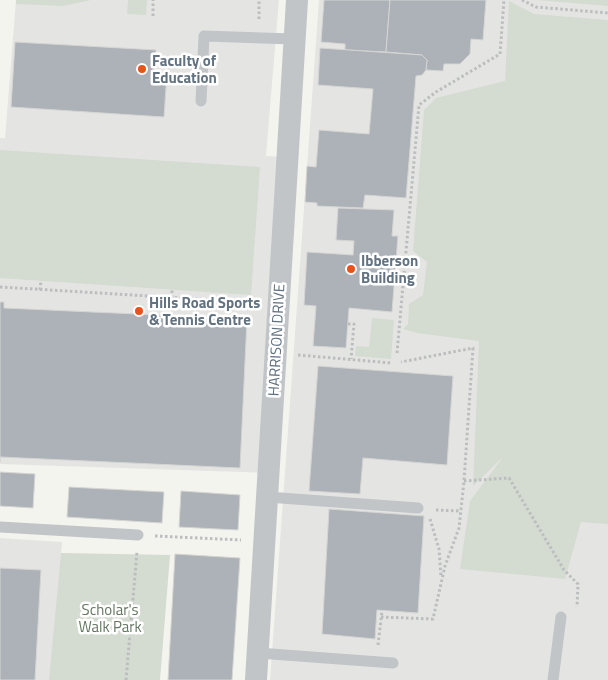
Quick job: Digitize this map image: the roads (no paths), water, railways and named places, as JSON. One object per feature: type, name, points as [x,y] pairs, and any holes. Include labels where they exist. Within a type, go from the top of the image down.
[{"type":"street","name":"HARRISON DRIVE","points":[[256,680],[297,0]]},
{"type":"lane","points":[[201,101],[204,36],[294,40]]},
{"type":"lane","points":[[267,497],[418,508]]},
{"type":"lane","points":[[0,527],[138,535]]},
{"type":"lane","points":[[553,680],[561,617]]},
{"type":"lane","points":[[258,653],[394,663]]},
{"type":"place","name":"Faculty of Education","points":[[142,69]]},
{"type":"place","name":"Ibberson Building","points":[[351,269]]},
{"type":"place","name":"Hills Road Sports & Tennis Centre","points":[[139,311]]},
{"type":"park label","name":"Scholar's Walk Park","points":[[110,618]]}]
